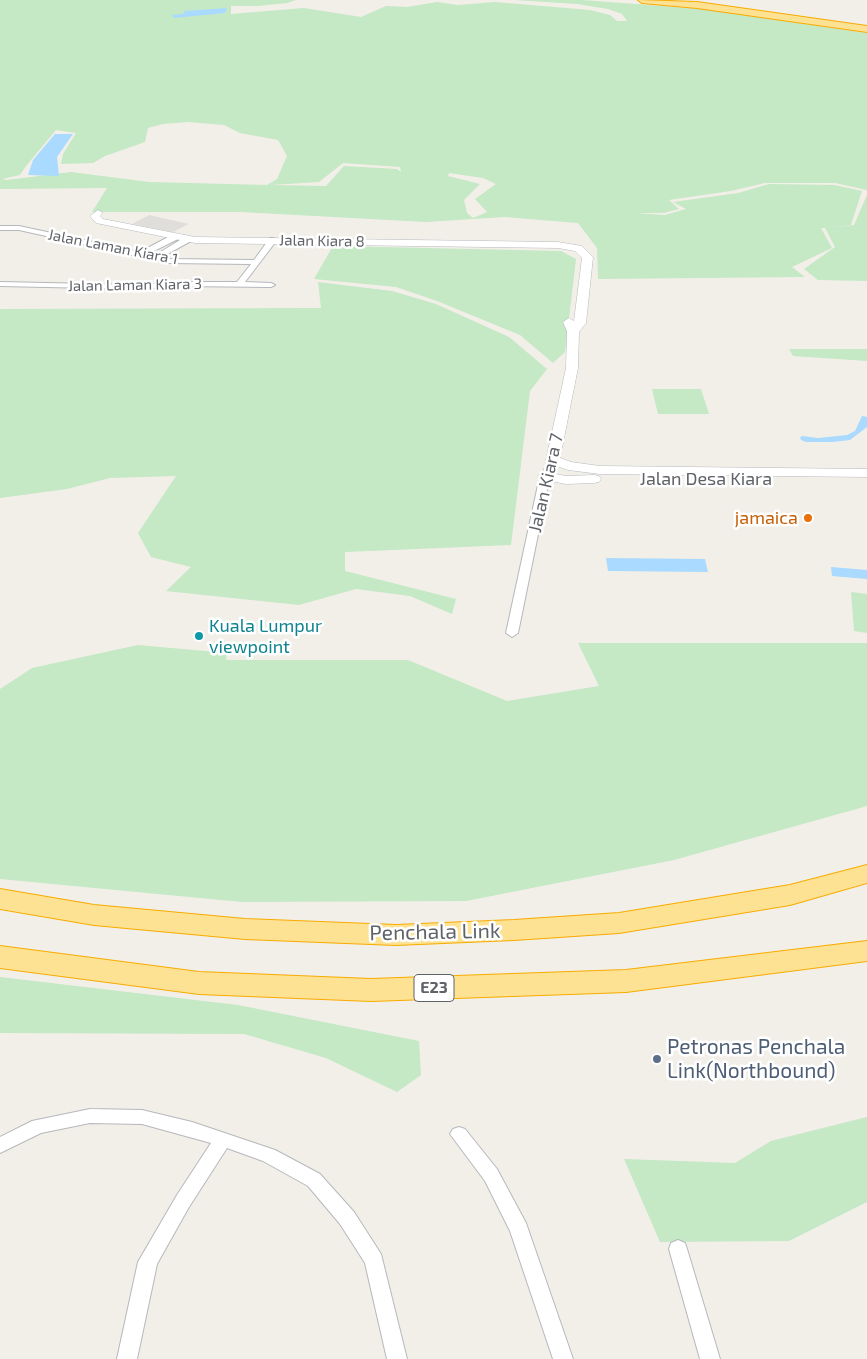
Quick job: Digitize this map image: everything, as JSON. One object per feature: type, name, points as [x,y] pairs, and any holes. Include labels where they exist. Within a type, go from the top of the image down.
[{"type":"highway","points":[[642,0],[697,5],[867,29]]},
{"type":"highway","points":[[680,0],[867,25]]},
{"type":"highway","name":"Penchala Link","points":[[0,899],[94,915],[245,929],[396,935],[514,930],[619,922],[790,895],[867,874]]},
{"type":"highway","name":"E23","points":[[0,957],[199,983],[372,990],[626,981],[867,951]]},
{"type":"street","name":"Jalan Kiara 8","points":[[98,213],[95,216],[100,221],[188,239],[558,245],[572,251],[577,257],[569,324],[573,331]]},
{"type":"street","name":"Jalan Laman Kiara 1","points":[[0,228],[19,228],[168,261],[257,262]]},
{"type":"street","points":[[141,255],[175,237]]},
{"type":"street","points":[[156,258],[188,239]]},
{"type":"street","points":[[239,285],[273,240]]},
{"type":"street","name":"Jalan Laman Kiara 3","points":[[0,284],[138,287],[181,284],[270,285]]},
{"type":"street","name":"Jalan Kiara 7","points":[[512,633],[545,476],[553,460],[572,368],[573,331]]},
{"type":"street","name":"Jalan Desa Kiara","points":[[553,460],[579,469],[600,470],[867,473]]},
{"type":"street","name":"Jalan Desa Kiara","points":[[545,476],[566,480],[867,480]]},
{"type":"street","points":[[0,1145],[38,1126],[90,1116],[142,1118],[192,1129],[269,1155],[314,1180],[347,1218],[374,1260],[397,1359]]},
{"type":"street","points":[[459,1134],[491,1175],[519,1229],[563,1359]]},
{"type":"street","points":[[127,1359],[148,1262],[183,1201],[223,1140]]},
{"type":"street","points":[[678,1250],[710,1359]]},
{"type":"shaded area","points":[[149,215],[189,224],[173,232],[132,224]]},
{"type":"green space","points":[[0,0],[296,0],[287,3],[258,6],[231,6],[231,14],[304,8],[361,17],[386,6],[407,7],[437,2],[458,5],[495,2],[590,10],[610,15],[617,21],[627,21],[622,14],[608,9],[577,4],[515,0],[582,0],[702,9],[867,33],[867,190],[835,183],[765,183],[731,191],[669,200],[679,209],[664,213],[635,213],[665,215],[686,209],[673,202],[738,193],[769,184],[834,185],[862,191],[851,225],[827,228],[854,225],[867,195],[867,281],[818,280],[804,269],[835,247],[825,228],[821,228],[832,248],[792,267],[805,277],[598,279],[597,248],[578,223],[505,217],[426,222],[241,212],[92,212],[107,188],[0,189]],"holes":[[[188,122],[224,125],[240,133],[278,140],[287,156],[277,179],[267,185],[149,182],[71,172],[2,179],[20,175],[56,130],[76,133],[63,154],[61,164],[93,163],[105,156],[145,142],[148,128],[163,124]],[[343,163],[400,167],[401,172],[397,169],[344,166],[326,186],[270,185],[319,182]],[[449,173],[483,178],[496,184],[475,199],[487,212],[473,218],[467,213],[464,200],[480,184],[448,176]]]},
{"type":"green space","points":[[333,246],[561,251],[576,259],[565,352],[553,363],[520,335],[437,301],[396,287],[314,279]]},
{"type":"green space","points":[[318,282],[392,291],[436,304],[509,337],[547,369],[530,391],[511,545],[345,552],[345,571],[456,599],[452,614],[410,596],[356,589],[299,605],[166,591],[191,567],[151,557],[138,533],[176,476],[110,478],[67,489],[0,498],[0,309],[321,308]]},
{"type":"green space","points":[[789,349],[867,349],[867,361],[793,356]]},
{"type":"green space","points":[[652,389],[701,389],[709,414],[658,414]]},
{"type":"green space","points":[[851,592],[867,594],[867,633],[854,631]]},
{"type":"green space","points":[[578,643],[867,643],[867,806],[674,860],[466,901],[242,902],[0,879],[0,689],[32,668],[138,645],[227,653],[226,660],[408,660],[507,701],[599,686]]},
{"type":"green space","points":[[0,977],[238,1005],[419,1041],[421,1075],[397,1092],[326,1058],[244,1034],[0,1033]]},
{"type":"green space","points":[[867,1117],[867,1202],[789,1241],[660,1242],[624,1159],[735,1163],[771,1141]]},
{"type":"water","points":[[227,8],[225,13],[174,18],[172,15],[183,14],[185,11]]},
{"type":"water","points":[[55,134],[73,134],[57,157],[59,176],[28,175],[33,160]]},
{"type":"water","points":[[862,416],[867,417],[867,427],[850,440],[806,442],[801,440],[800,437],[803,436],[818,438],[847,435],[855,431]]},
{"type":"water","points":[[606,558],[705,559],[708,572],[608,571]]},
{"type":"water","points":[[831,567],[867,570],[867,579],[832,576]]},
{"type":"place","name":"jamaica","points":[[808,518]]},
{"type":"place","name":"Kuala Lumpur viewpoint","points":[[199,636]]},
{"type":"place","name":"Petronas Penchala Link(Northbound)","points":[[657,1059]]}]
